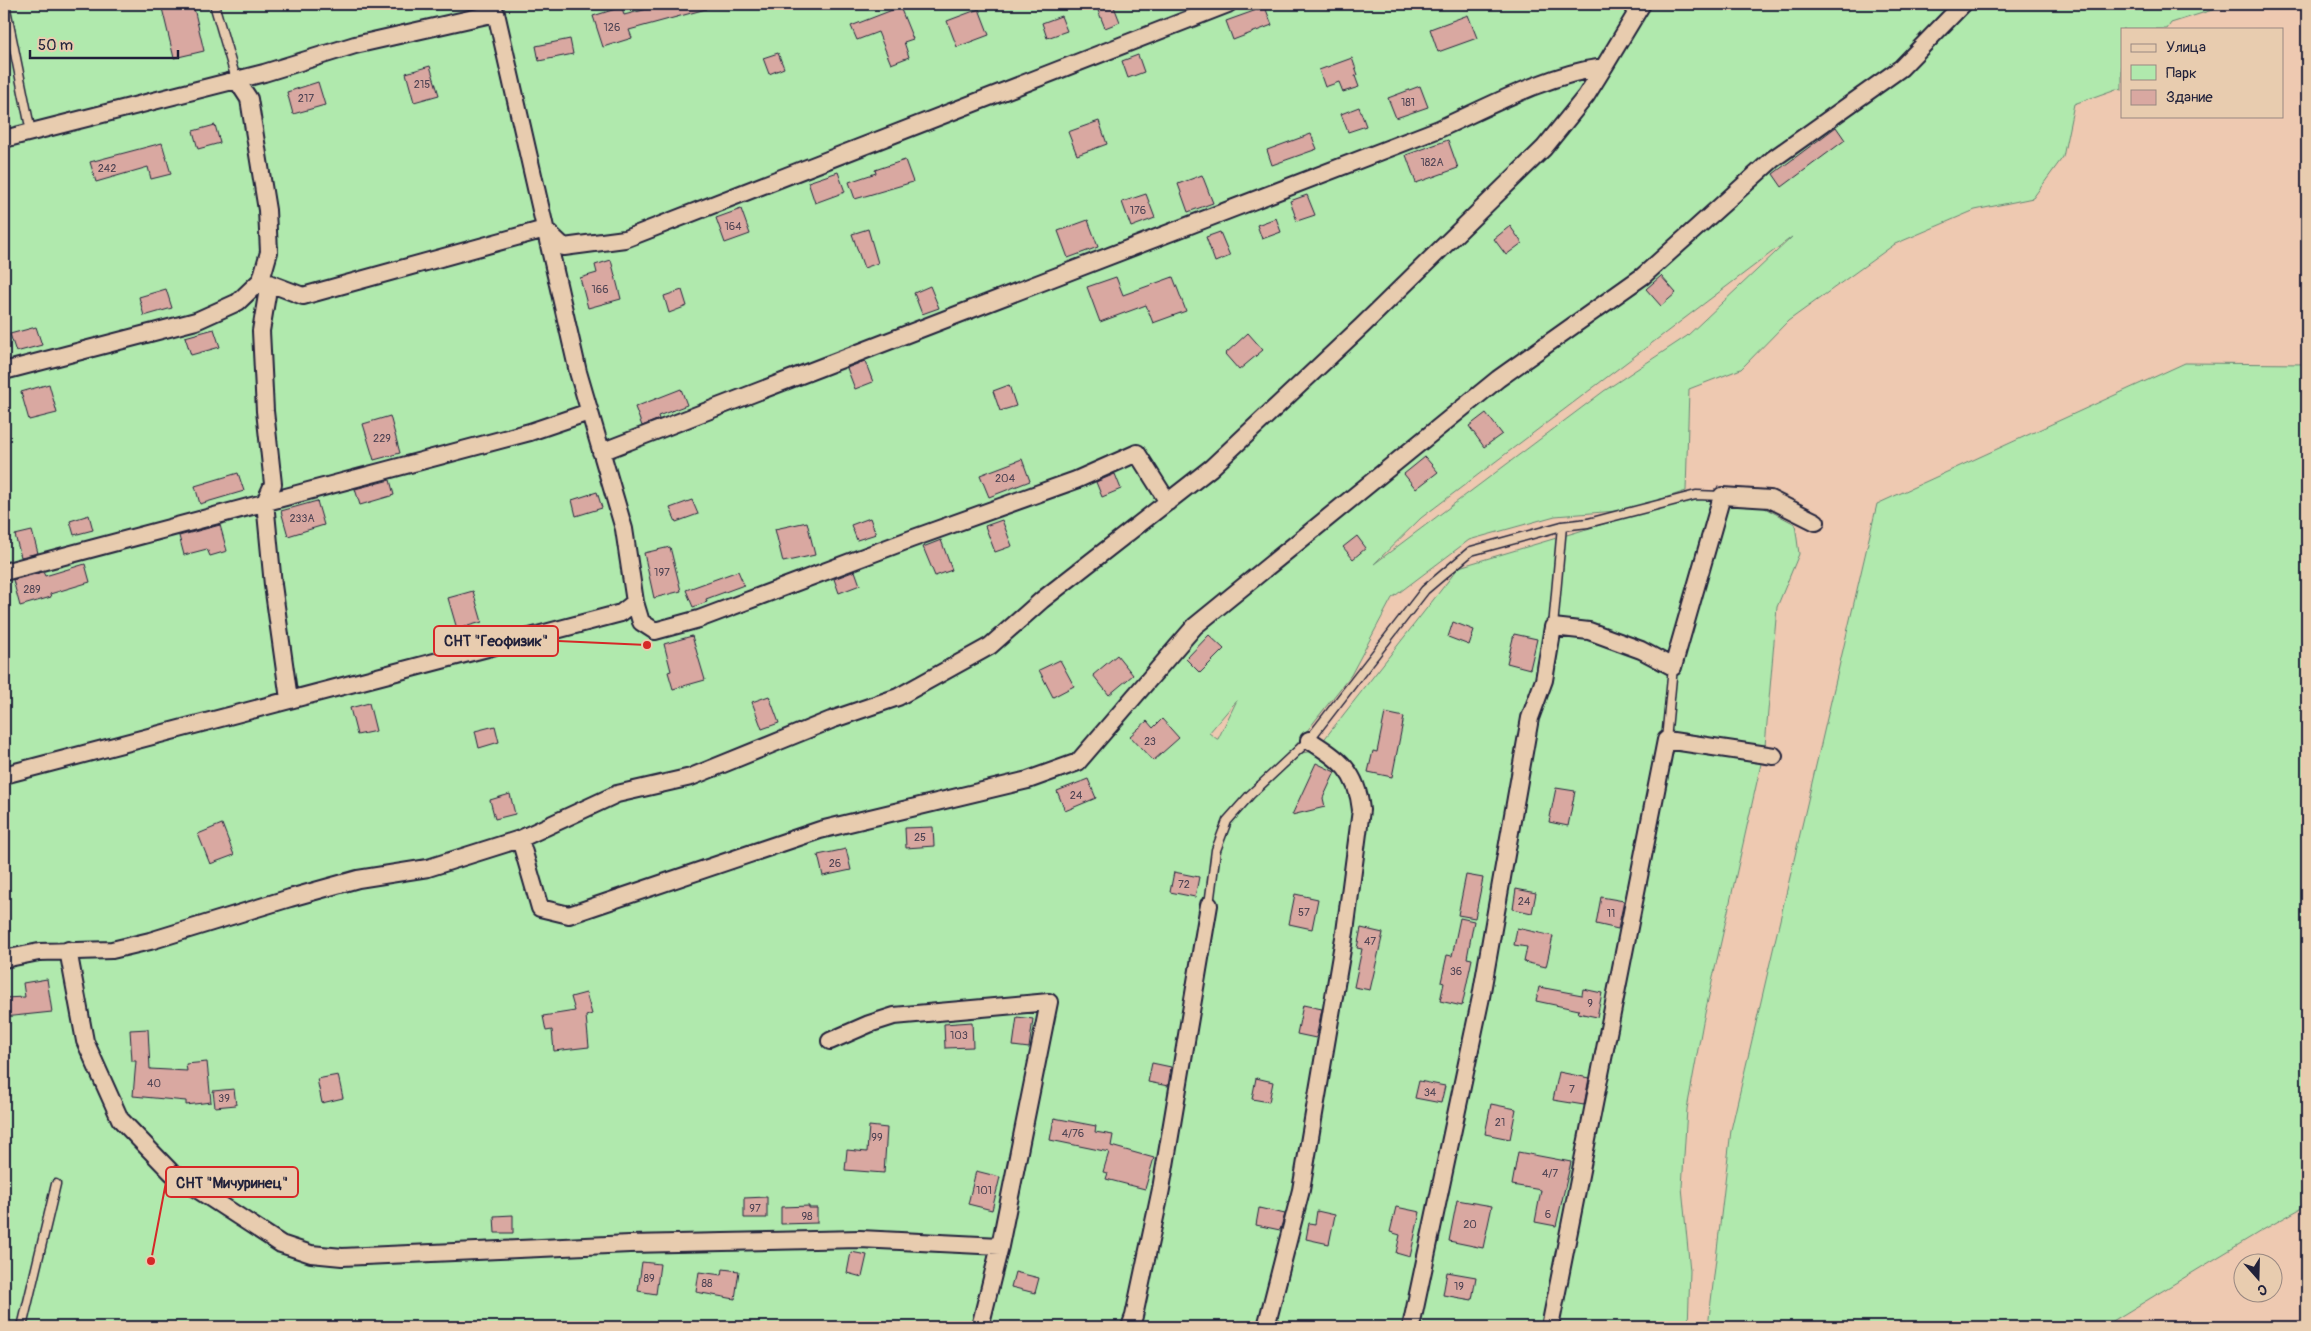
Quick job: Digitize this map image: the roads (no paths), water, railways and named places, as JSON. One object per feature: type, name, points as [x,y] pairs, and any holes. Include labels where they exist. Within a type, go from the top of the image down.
[{"type":"street","points":[[545,229],[564,247],[625,239],[1228,4]]},
{"type":"street","points":[[4,959],[39,952],[112,950],[150,942],[358,879],[428,868],[520,839],[617,794],[691,777],[831,720],[898,696],[990,646],[1042,600],[1211,468],[1326,360],[1544,148],[1586,96],[1642,4]]},
{"type":"street","points":[[520,839],[540,908],[569,915],[820,830],[1028,780],[1078,762],[1195,626],[1498,379],[1643,276],[1774,159],[1901,68],[1963,4]]},
{"type":"street","points":[[4,139],[264,73],[355,45],[496,13],[578,372],[624,529],[635,602],[641,622],[654,631],[699,619],[911,539],[1076,480],[1137,453],[1168,502]]},
{"type":"street","points":[[601,452],[1439,129],[1518,93],[1585,70],[1604,67]]},
{"type":"street","points":[[236,79],[249,99],[267,210],[269,252],[261,331],[265,411],[273,484],[265,502],[273,585],[289,699]]},
{"type":"street","points":[[265,281],[303,296],[545,229]]},
{"type":"street","points":[[4,371],[196,321],[238,302],[265,281]]},
{"type":"street","points":[[4,572],[530,432],[589,412]]},
{"type":"street","points":[[1411,1327],[1481,997],[1530,718],[1544,680],[1553,626],[1589,631],[1641,650],[1673,667],[1722,496],[1770,499],[1816,522]]},
{"type":"street","points":[[4,775],[621,613],[635,602]]},
{"type":"street","points":[[1266,1327],[1301,1190],[1345,932],[1362,810],[1359,790],[1340,760],[1309,740]]},
{"type":"street","points":[[1550,1327],[1666,740],[1774,756]]},
{"type":"street","points":[[1130,1327],[1161,1189],[1209,905]]},
{"type":"street","points":[[68,950],[85,1041],[120,1119],[172,1173],[281,1244],[311,1254],[342,1258],[630,1244],[860,1239],[1000,1246]]},
{"type":"street","points":[[830,1042],[869,1024],[894,1016],[1049,1002],[1000,1246],[980,1327]]},
{"type":"lane","points":[[5,4],[31,132]]},
{"type":"lane","points":[[214,4],[236,79]]},
{"type":"lane","points":[[1209,905],[1216,850],[1227,821],[1250,795],[1309,740],[1424,590],[1471,551],[1562,526],[1588,523],[1696,495],[1722,496]]},
{"type":"lane","points":[[1553,626],[1562,526]]},
{"type":"lane","points":[[1666,740],[1673,667]]},
{"type":"lane","points":[[22,1327],[56,1184]]},
{"type":"place","name":"СНТ \"Геофизик\"","points":[[647,645]]},
{"type":"place","name":"СНТ \"Мичуринец\"","points":[[151,1261]]}]
